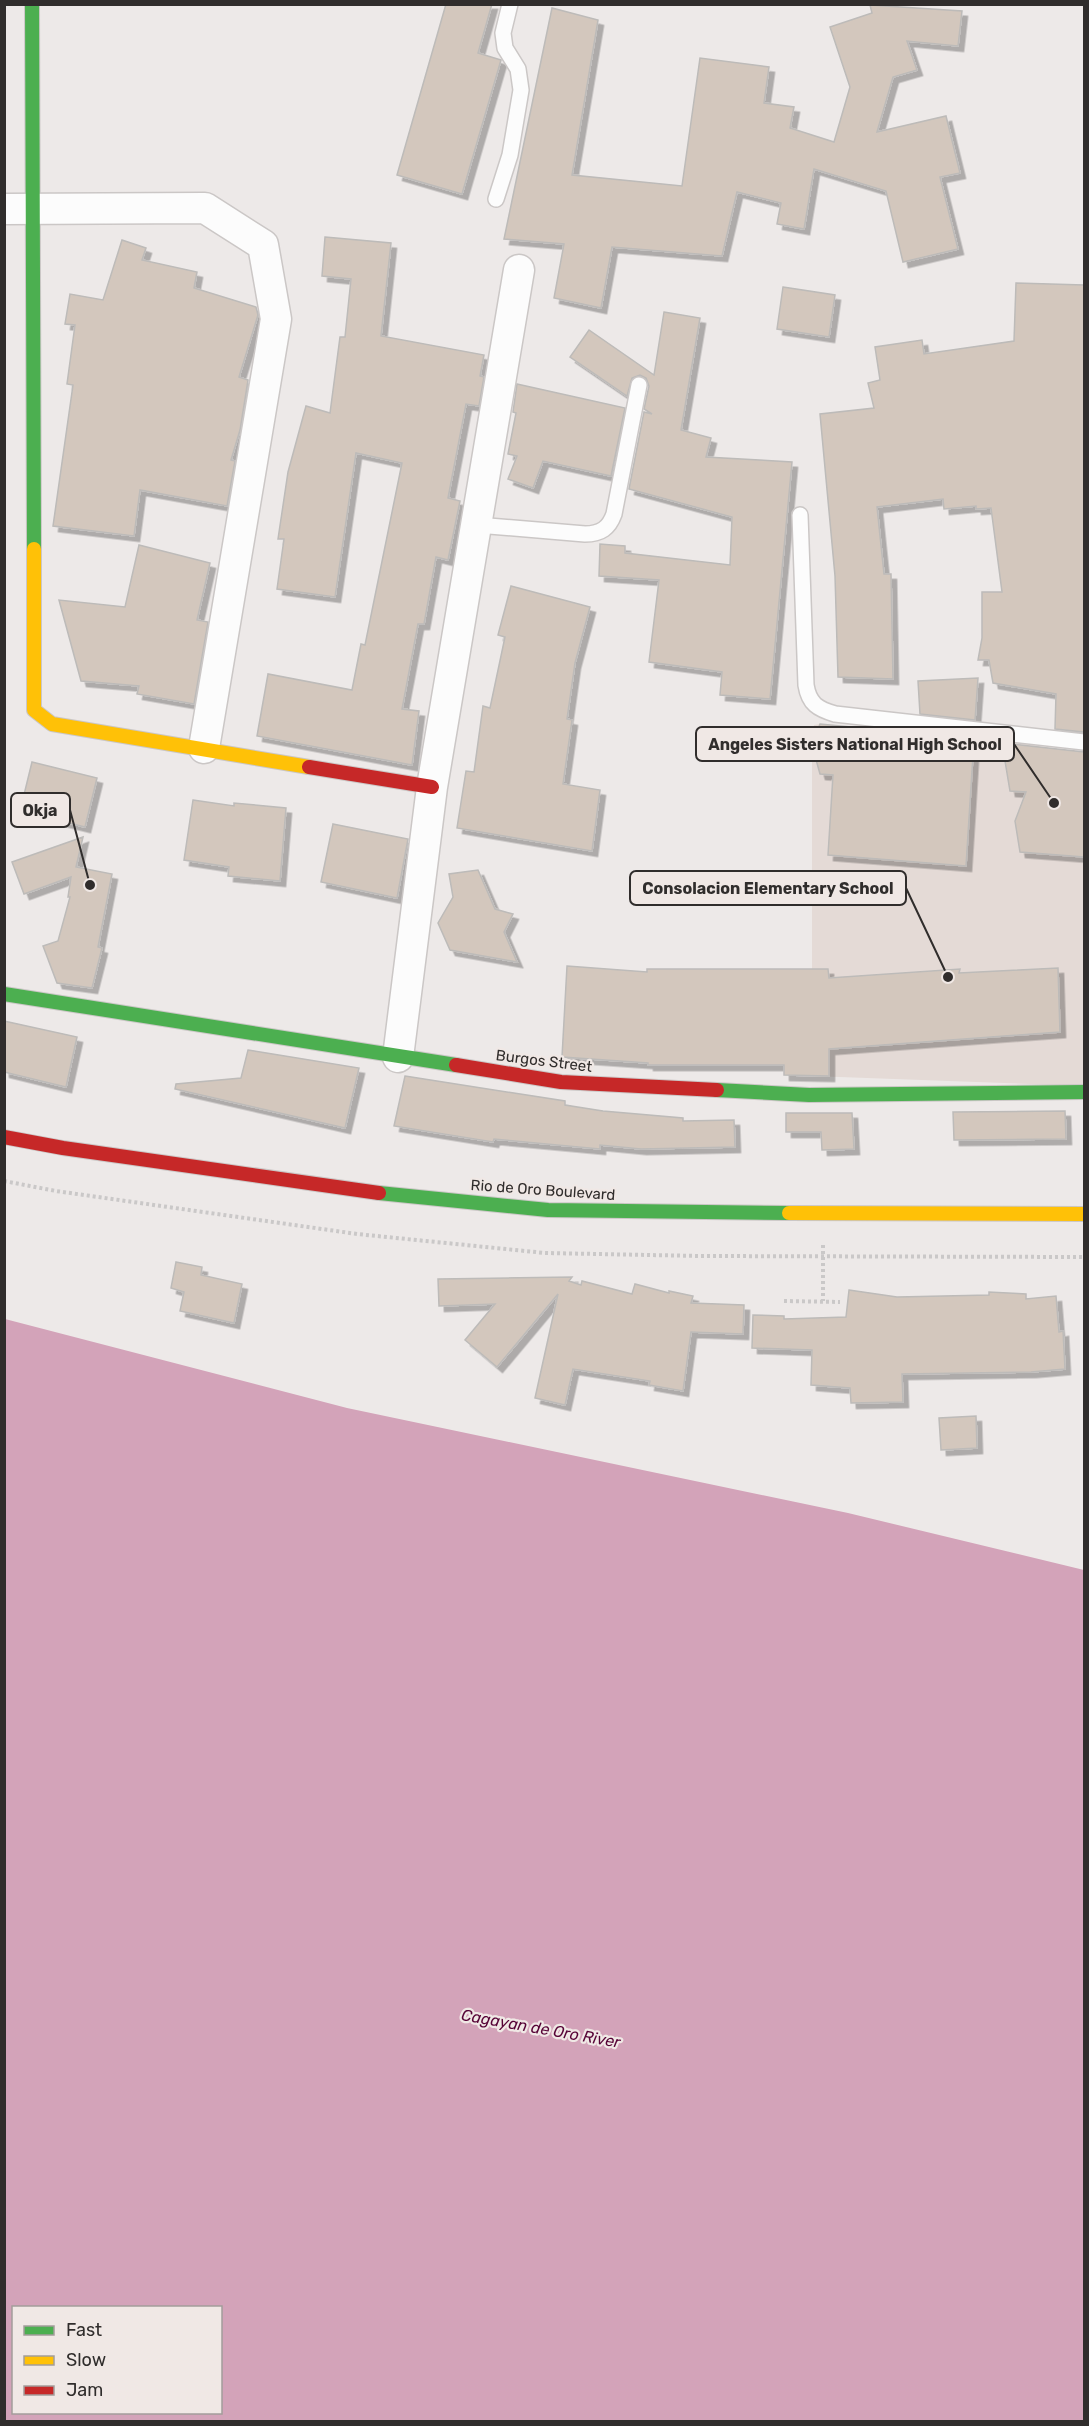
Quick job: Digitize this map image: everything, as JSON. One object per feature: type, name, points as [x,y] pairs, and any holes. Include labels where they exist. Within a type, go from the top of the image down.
[{"type":"street","points":[[32,4],[18,210],[34,710],[52,724],[432,787]]},
{"type":"street","points":[[18,210],[205,208],[263,245],[276,319],[204,748]]},
{"type":"street","points":[[398,1057],[432,787],[519,270]]},
{"type":"street","name":"Burgos Street","points":[[4,994],[561,1082],[809,1095],[1084,1092]]},
{"type":"street","name":"Rio de Oro Boulevard","points":[[4,1137],[63,1148],[362,1191],[548,1210],[701,1213],[1084,1214]]},
{"type":"lane","points":[[496,200],[510,155],[521,90],[518,69],[505,48],[503,33],[510,4]]},
{"type":"lane","points":[[477,525],[585,534],[598,533],[606,528],[614,514],[639,385]]},
{"type":"lane","points":[[800,515],[806,686],[808,698],[817,709],[835,714],[1084,742]]},
{"type":"path","points":[[823,1256],[823,1301]]},
{"type":"path","points":[[784,1301],[840,1302]]},
{"type":"shaded area","points":[[814,725],[1027,744],[1084,754],[1084,1086],[812,1076],[812,745]]},
{"type":"water","name":"Cagayan de Oro River","points":[[5,1319],[347,1408],[848,1513],[1084,1570],[1084,2421],[5,2421]]},
{"type":"building","points":[[446,4],[492,4],[478,53],[501,60],[462,194],[397,175]]},
{"type":"building","points":[[870,5],[962,11],[958,46],[907,41],[917,70],[893,77],[877,132],[946,116],[960,173],[940,177],[958,249],[903,262],[886,191],[814,169],[804,229],[777,224],[781,203],[737,192],[722,256],[612,247],[601,308],[554,298],[564,244],[504,239],[552,8],[598,20],[572,175],[682,186],[700,58],[769,67],[764,103],[794,107],[790,128],[834,142],[850,87],[830,27],[872,13]]},
{"type":"building","points":[[325,237],[391,243],[381,336],[484,355],[480,376],[484,377],[479,406],[466,404],[448,498],[460,501],[448,560],[436,557],[424,624],[418,624],[402,709],[419,711],[412,765],[257,736],[268,674],[352,690],[361,644],[365,645],[402,463],[356,453],[335,597],[277,589],[284,539],[278,539],[288,472],[306,406],[330,413],[340,337],[345,337],[351,279],[322,276]]},
{"type":"building","points":[[122,240],[146,248],[142,260],[197,272],[194,288],[256,307],[258,315],[239,377],[248,380],[240,430],[231,460],[235,461],[227,506],[140,490],[134,536],[53,526],[73,385],[67,384],[75,325],[65,324],[70,294],[103,300]]},
{"type":"building","points":[[1016,283],[1084,285],[1084,732],[1055,729],[1056,694],[993,683],[989,660],[978,660],[982,638],[982,592],[1002,592],[991,508],[976,509],[976,506],[944,509],[943,499],[877,507],[884,574],[891,574],[893,679],[838,677],[835,576],[820,414],[874,408],[868,383],[880,380],[875,347],[922,340],[924,354],[1014,341]]},
{"type":"building","points":[[783,287],[835,295],[829,337],[777,329]]},
{"type":"building","points":[[664,312],[700,318],[681,430],[711,438],[706,457],[792,462],[770,699],[720,695],[722,672],[649,662],[659,580],[599,576],[600,544],[625,546],[625,553],[730,565],[732,517],[629,489],[644,412],[652,414],[644,409],[649,386],[646,378],[640,375],[632,378],[627,396],[570,357],[589,330],[654,375]]},
{"type":"building","points":[[517,384],[625,408],[611,476],[543,461],[533,488],[508,479],[517,456],[508,454],[516,413],[513,412]]},
{"type":"building","points":[[139,545],[210,563],[197,620],[208,622],[194,704],[137,694],[139,686],[81,681],[59,600],[125,607]]},
{"type":"building","points":[[511,586],[590,607],[575,663],[567,719],[572,720],[563,784],[600,790],[592,851],[457,828],[466,771],[474,772],[483,706],[490,708],[505,637],[498,635]]},
{"type":"building","points":[[978,678],[975,720],[920,714],[918,681]]},
{"type":"building","points":[[820,724],[974,739],[966,866],[828,855],[833,775],[820,774],[812,745]]},
{"type":"building","points":[[1002,743],[1084,752],[1084,857],[1020,852],[1015,821],[1026,792],[1010,791]]},
{"type":"building","points":[[32,762],[97,778],[85,827],[20,811]]},
{"type":"building","points":[[193,800],[234,806],[234,803],[286,808],[280,881],[228,876],[229,867],[184,860]]},
{"type":"building","points":[[333,824],[408,839],[397,898],[321,882]]},
{"type":"building","points":[[83,837],[76,867],[112,874],[98,947],[102,948],[92,988],[57,983],[43,946],[58,941],[70,897],[68,897],[71,877],[24,894],[12,862]]},
{"type":"building","points":[[478,870],[495,909],[513,914],[504,932],[517,962],[450,950],[438,923],[453,897],[449,874]]},
{"type":"building","points":[[567,966],[647,972],[647,969],[828,969],[829,978],[960,969],[959,973],[1058,968],[1060,1032],[829,1049],[829,1076],[784,1075],[784,1065],[648,1065],[648,1063],[562,1057]]},
{"type":"building","points":[[4,1021],[77,1037],[66,1087],[4,1072]]},
{"type":"building","points":[[248,1050],[359,1068],[345,1128],[175,1089],[176,1084],[241,1078]]},
{"type":"building","points":[[405,1076],[565,1101],[565,1105],[603,1111],[683,1118],[683,1121],[734,1120],[735,1147],[641,1149],[600,1145],[600,1149],[494,1139],[493,1142],[394,1126]]},
{"type":"building","points":[[1065,1111],[1066,1139],[954,1140],[953,1112]]},
{"type":"building","points":[[786,1113],[852,1113],[854,1149],[822,1150],[821,1132],[786,1132]]},
{"type":"building","points":[[176,1262],[202,1267],[201,1275],[242,1284],[234,1323],[180,1311],[184,1292],[171,1288]]},
{"type":"building","points":[[572,1277],[569,1281],[581,1285],[582,1281],[632,1294],[635,1284],[669,1293],[669,1291],[693,1296],[691,1303],[744,1305],[743,1334],[691,1332],[683,1391],[649,1385],[650,1381],[573,1369],[565,1405],[535,1398],[558,1294],[497,1367],[465,1340],[495,1304],[439,1306],[438,1279]]},
{"type":"building","points":[[849,1290],[897,1297],[989,1295],[989,1292],[1026,1294],[1026,1299],[1056,1296],[1059,1332],[1063,1331],[1065,1369],[1031,1372],[902,1374],[903,1402],[851,1403],[850,1388],[811,1385],[812,1350],[752,1348],[753,1315],[784,1316],[784,1319],[846,1317]]},
{"type":"building","points":[[976,1416],[977,1448],[941,1450],[939,1418]]},
{"type":"traffic: fast","points":[[32,4],[34,549]]},
{"type":"traffic: fast","points":[[4,994],[456,1065]]},
{"type":"traffic: fast","points":[[717,1090],[809,1095],[1084,1092]]},
{"type":"traffic: fast","points":[[379,1193],[548,1210],[789,1213]]},
{"type":"traffic: slow","points":[[34,549],[34,710],[52,724],[309,767]]},
{"type":"traffic: slow","points":[[789,1213],[1084,1214]]},
{"type":"traffic: jam","points":[[309,767],[432,787]]},
{"type":"traffic: jam","points":[[456,1065],[561,1082],[717,1090]]},
{"type":"traffic: jam","points":[[4,1137],[63,1148],[379,1193]]},
{"type":"place","name":"Angeles Sisters National High School","points":[[1054,803]]},
{"type":"place","name":"Okja","points":[[90,885]]},
{"type":"place","name":"Consolacion Elementary School","points":[[948,977]]}]
